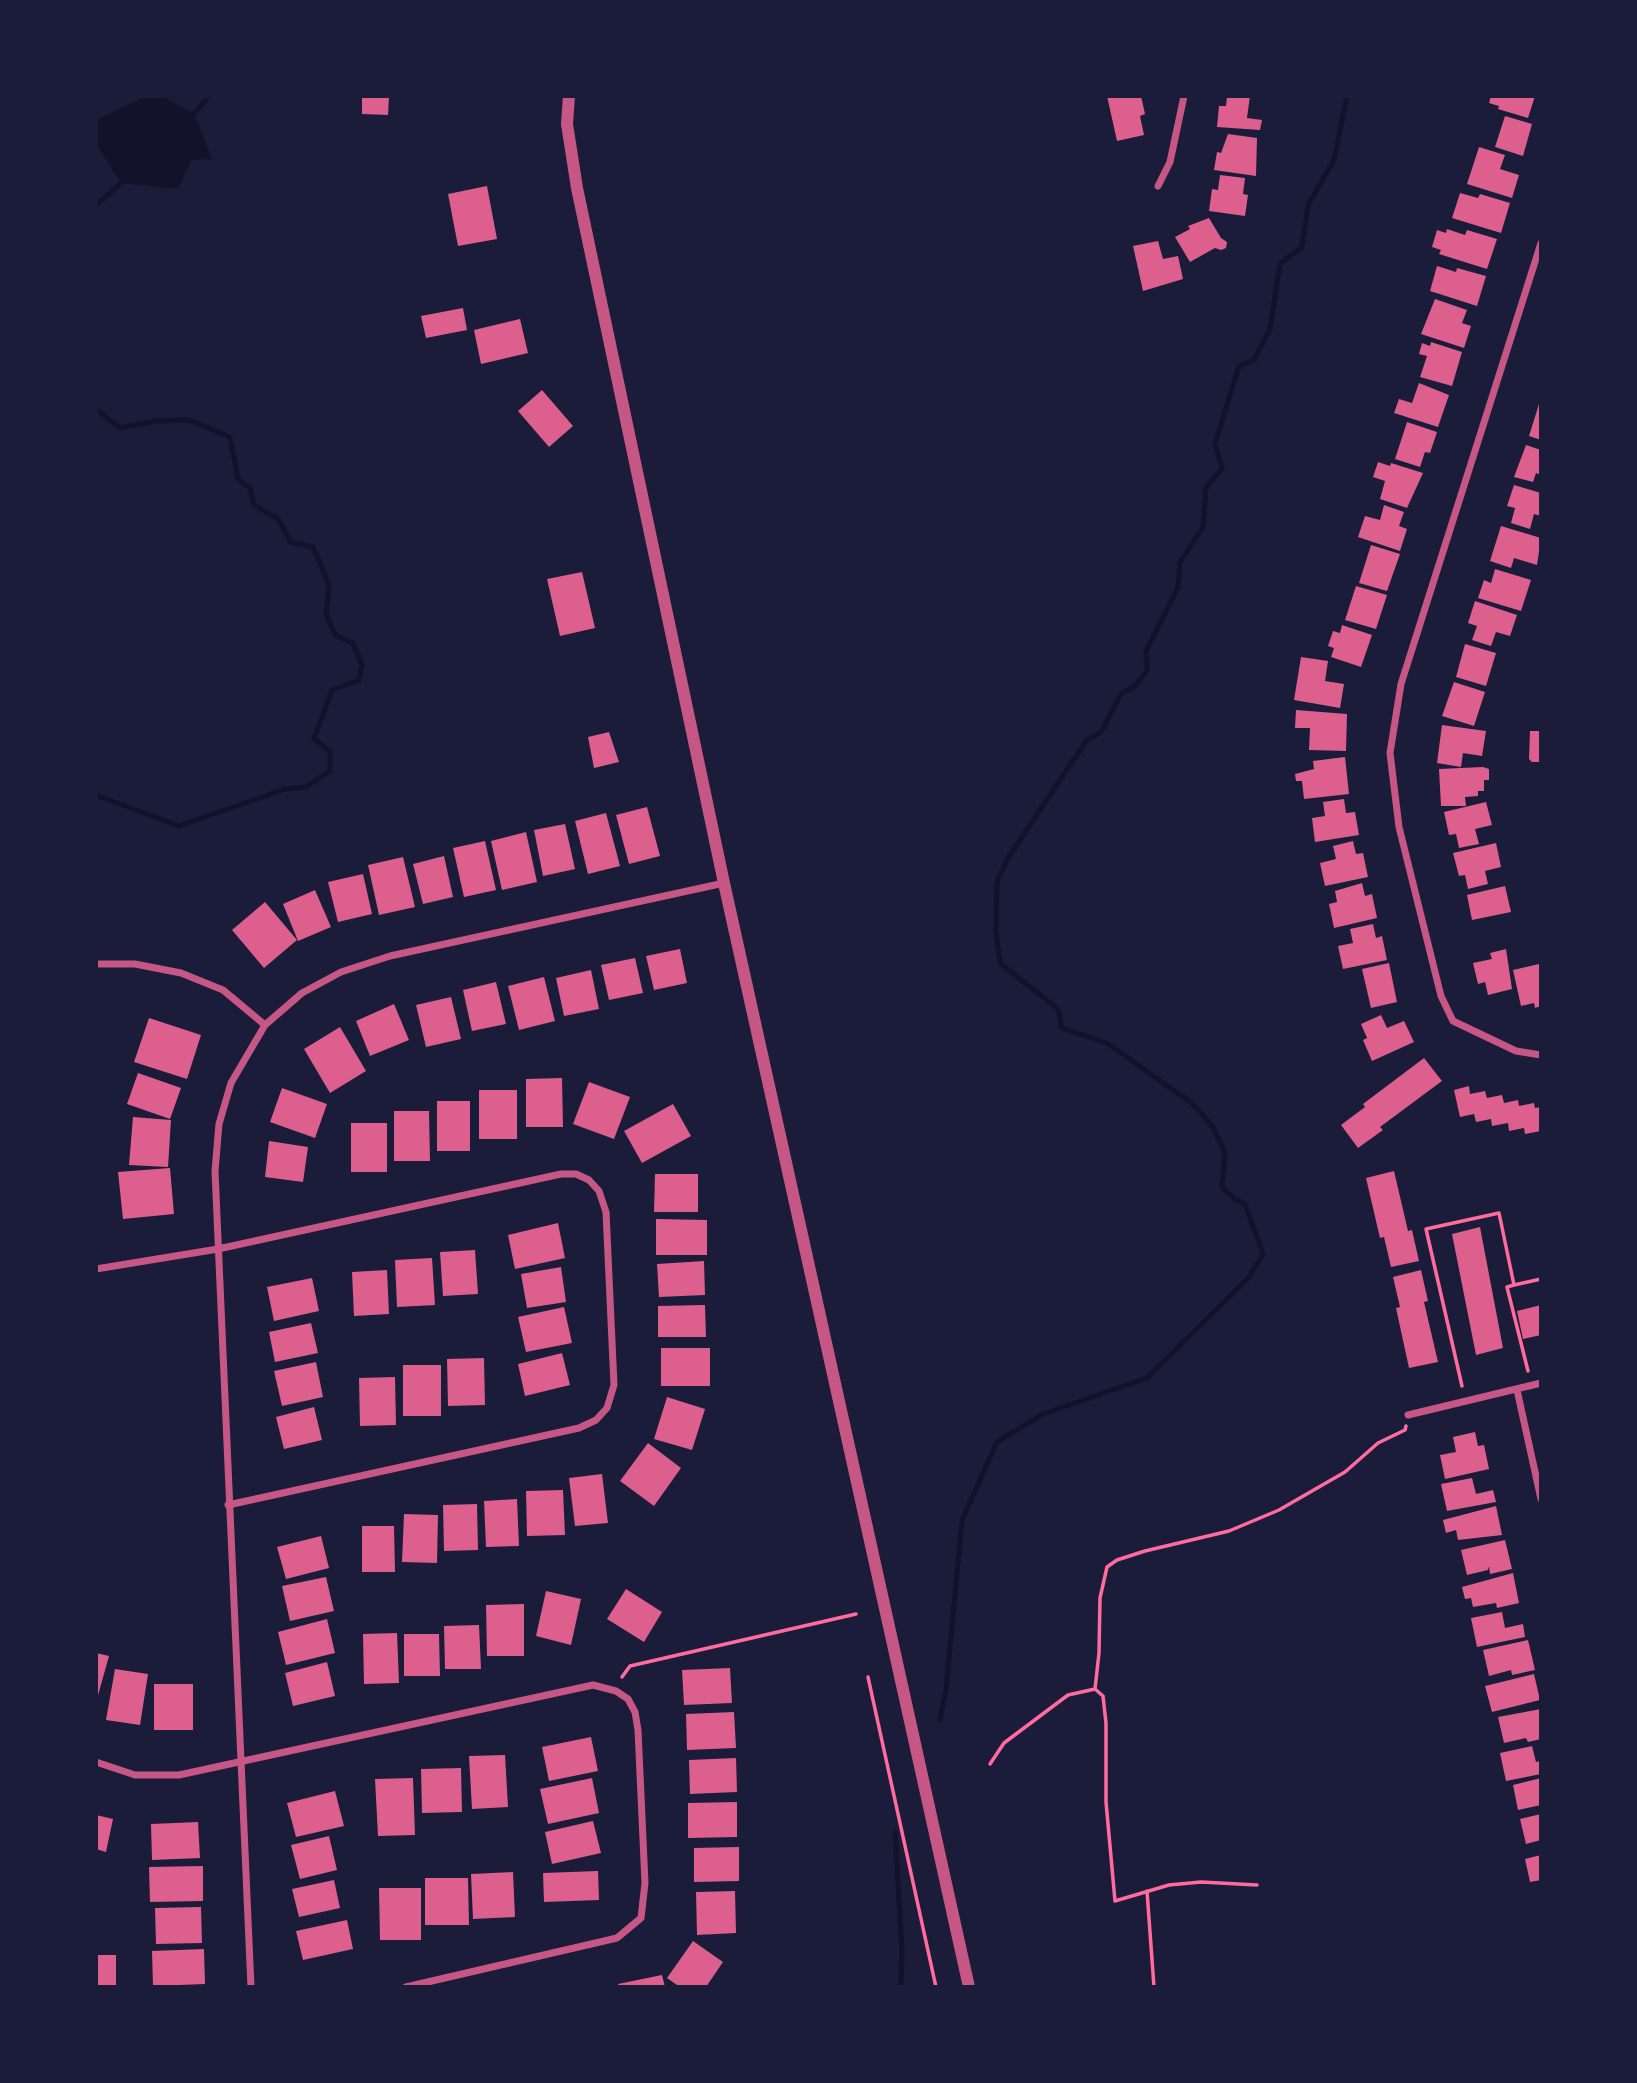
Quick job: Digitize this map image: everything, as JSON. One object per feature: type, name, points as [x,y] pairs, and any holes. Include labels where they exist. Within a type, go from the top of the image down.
[{"type":"street","points":[[569,96],[567,124],[577,188],[724,883],[969,1987]]},
{"type":"street","points":[[1158,186],[1170,162],[1184,96]]},
{"type":"street","points":[[1541,243],[1401,684],[1390,752],[1399,827],[1440,996],[1453,1021],[1516,1051],[1541,1055]]},
{"type":"street","points":[[251,1987],[215,1171],[219,1124],[231,1083],[265,1026],[319,982],[360,964],[724,883]]},
{"type":"street","points":[[96,964],[135,964],[181,973],[223,990],[265,1026]]},
{"type":"street","points":[[96,1269],[218,1249],[561,1174],[576,1174],[589,1180],[604,1202],[611,1298],[612,1396],[602,1414],[588,1425],[228,1505]]},
{"type":"street","points":[[1408,1415],[1541,1383]]},
{"type":"street","points":[[1517,1390],[1541,1500]]},
{"type":"street","points":[[96,1762],[135,1775],[179,1775],[593,1685],[616,1691],[628,1699],[638,1730],[644,1869],[644,1903],[636,1925],[609,1940],[406,1987]]},
{"type":"path","points":[[1462,1386],[1426,1229],[1499,1213],[1514,1285]]},
{"type":"path","points":[[1528,1371],[1507,1287],[1541,1279]]},
{"type":"path","points":[[1095,1689],[1100,1598],[1107,1567],[1135,1554],[1229,1531],[1279,1510],[1345,1472],[1378,1443],[1405,1430],[1408,1415]]},
{"type":"path","points":[[622,1677],[629,1666],[856,1614]]},
{"type":"path","points":[[868,1677],[936,1987]]},
{"type":"path","points":[[990,1764],[1004,1742],[1068,1695],[1095,1689]]},
{"type":"path","points":[[1095,1689],[1103,1696],[1106,1723],[1106,1802],[1115,1901],[1147,1891],[1201,1882],[1257,1885]]},
{"type":"path","points":[[1147,1891],[1154,1987]]},
{"type":"shaded area","points":[[147,96],[162,96],[194,114],[212,159],[191,160],[178,189],[121,183],[96,144],[96,120]]},
{"type":"building","points":[[362,96],[389,96],[388,115],[362,114]]},
{"type":"building","points":[[1107,96],[1141,96],[1145,114],[1140,116],[1144,135],[1117,141]]},
{"type":"building","points":[[1227,96],[1250,96],[1247,118],[1262,120],[1260,130],[1217,127],[1219,106],[1226,106]]},
{"type":"building","points":[[1491,96],[1535,96],[1528,118],[1498,109],[1499,106],[1489,103]]},
{"type":"building","points":[[1505,116],[1532,124],[1523,156],[1495,147]]},
{"type":"building","points":[[1228,134],[1257,138],[1256,176],[1214,170],[1217,152],[1221,153]]},
{"type":"building","points":[[1479,147],[1505,155],[1500,169],[1519,175],[1512,198],[1467,184]]},
{"type":"building","points":[[1220,175],[1245,178],[1243,194],[1248,195],[1245,216],[1209,211],[1212,189],[1218,190]]},
{"type":"building","points":[[487,186],[497,239],[458,246],[448,194]]},
{"type":"building","points":[[1460,193],[1478,198],[1480,194],[1510,203],[1501,233],[1452,218]]},
{"type":"building","points":[[1209,218],[1221,238],[1227,242],[1226,248],[1215,248],[1190,262],[1175,237],[1190,229],[1188,226]]},
{"type":"building","points":[[1447,229],[1465,235],[1467,230],[1497,239],[1487,269],[1439,254],[1441,250],[1432,247],[1437,230],[1446,233]]},
{"type":"building","points":[[1158,241],[1163,259],[1178,256],[1183,279],[1143,291],[1133,246]]},
{"type":"building","points":[[1437,266],[1486,276],[1477,306],[1430,291]]},
{"type":"building","points":[[1435,299],[1467,310],[1462,323],[1471,326],[1464,348],[1421,334]]},
{"type":"building","points":[[463,308],[467,330],[426,338],[421,316]]},
{"type":"building","points":[[520,319],[528,353],[481,364],[474,330]]},
{"type":"building","points":[[1431,342],[1462,352],[1452,386],[1420,377],[1427,356],[1419,354],[1422,343],[1430,346]]},
{"type":"building","points":[[1419,383],[1449,395],[1438,427],[1394,413],[1399,399],[1412,403]]},
{"type":"building","points":[[542,390],[573,426],[549,447],[518,411]]},
{"type":"building","points":[[1539,404],[1541,405],[1541,440],[1529,436]]},
{"type":"building","points":[[1407,422],[1437,432],[1430,453],[1425,452],[1420,467],[1395,459]]},
{"type":"building","points":[[1526,445],[1541,450],[1541,475],[1536,473],[1533,482],[1514,477]]},
{"type":"building","points":[[1378,462],[1390,466],[1391,463],[1423,473],[1407,508],[1380,499],[1385,481],[1373,477]]},
{"type":"building","points":[[1514,485],[1541,493],[1541,516],[1534,514],[1530,529],[1511,523],[1515,508],[1507,506]]},
{"type":"building","points":[[1384,505],[1404,512],[1399,526],[1407,529],[1400,551],[1358,537],[1365,516],[1380,520]]},
{"type":"building","points":[[1501,526],[1541,538],[1537,565],[1514,558],[1511,568],[1490,561]]},
{"type":"building","points":[[1371,545],[1400,554],[1387,591],[1359,583]]},
{"type":"building","points":[[1495,569],[1531,580],[1521,611],[1478,598],[1484,580],[1491,583]]},
{"type":"building","points":[[582,572],[595,628],[560,636],[547,579]]},
{"type":"building","points":[[1356,586],[1387,595],[1376,629],[1345,620]]},
{"type":"building","points":[[1475,601],[1517,615],[1510,636],[1496,632],[1491,646],[1472,640],[1477,626],[1468,623]]},
{"type":"building","points":[[1342,625],[1372,635],[1361,667],[1331,657],[1334,648],[1328,646],[1333,631],[1340,633]]},
{"type":"building","points":[[1465,644],[1496,653],[1486,686],[1456,677]]},
{"type":"building","points":[[1301,657],[1328,661],[1325,681],[1344,684],[1340,708],[1294,700]]},
{"type":"building","points":[[1454,682],[1485,692],[1474,726],[1442,716]]},
{"type":"building","points":[[1296,710],[1347,714],[1346,751],[1309,750],[1310,728],[1295,728]]},
{"type":"building","points":[[1442,725],[1486,731],[1482,756],[1463,753],[1461,767],[1437,763]]},
{"type":"building","points":[[1530,731],[1541,731],[1540,762],[1532,762],[1529,759]]},
{"type":"building","points":[[609,732],[619,762],[594,768],[588,737]]},
{"type":"building","points":[[1345,757],[1349,794],[1304,799],[1302,781],[1296,781],[1295,774],[1314,769],[1313,761]]},
{"type":"building","points":[[1439,769],[1489,769],[1489,780],[1484,780],[1484,791],[1478,791],[1478,796],[1465,797],[1466,806],[1441,806]]},
{"type":"building","points":[[1344,799],[1346,813],[1355,812],[1359,835],[1315,842],[1312,818],[1325,816],[1323,802]]},
{"type":"building","points":[[1486,802],[1492,825],[1475,829],[1479,844],[1459,848],[1456,834],[1449,835],[1444,812]]},
{"type":"building","points":[[647,807],[660,856],[629,864],[616,815]]},
{"type":"building","points":[[606,813],[620,866],[588,874],[575,821]]},
{"type":"building","points":[[565,824],[575,869],[543,876],[534,830]]},
{"type":"building","points":[[526,832],[537,882],[502,890],[491,841]]},
{"type":"building","points":[[485,841],[496,890],[464,897],[453,848]]},
{"type":"building","points":[[1353,841],[1356,854],[1363,853],[1368,877],[1325,886],[1320,863],[1336,859],[1333,846]]},
{"type":"building","points":[[1496,843],[1501,867],[1485,871],[1488,884],[1468,889],[1465,875],[1459,876],[1453,853]]},
{"type":"building","points":[[444,856],[453,897],[423,904],[413,864]]},
{"type":"building","points":[[403,857],[415,907],[379,915],[368,865]]},
{"type":"building","points":[[363,874],[372,914],[338,922],[328,882]]},
{"type":"building","points":[[1362,883],[1365,896],[1372,894],[1377,918],[1334,928],[1329,904],[1337,902],[1335,891]]},
{"type":"building","points":[[1505,886],[1511,912],[1472,920],[1467,895]]},
{"type":"building","points":[[315,890],[331,927],[298,941],[283,904]]},
{"type":"building","points":[[265,902],[297,940],[264,968],[232,930]]},
{"type":"building","points":[[1373,924],[1376,938],[1382,936],[1387,960],[1343,969],[1338,946],[1353,943],[1350,929]]},
{"type":"building","points":[[680,949],[687,983],[654,990],[646,956]]},
{"type":"building","points":[[1506,949],[1512,989],[1488,995],[1485,982],[1478,984],[1473,963],[1492,959],[1490,953]]},
{"type":"building","points":[[635,958],[643,993],[609,1000],[601,965]]},
{"type":"building","points":[[1389,963],[1397,1002],[1371,1008],[1362,969]]},
{"type":"building","points":[[1539,964],[1541,1006],[1535,1008],[1534,1003],[1521,1006],[1513,970]]},
{"type":"building","points":[[591,970],[599,1009],[564,1016],[556,978]]},
{"type":"building","points":[[544,977],[555,1021],[519,1030],[508,986]]},
{"type":"building","points":[[496,982],[506,1024],[472,1031],[463,990]]},
{"type":"building","points":[[451,997],[461,1039],[426,1047],[416,1005]]},
{"type":"building","points":[[394,1004],[409,1040],[370,1056],[356,1021]]},
{"type":"building","points":[[1381,1015],[1387,1028],[1404,1021],[1414,1042],[1372,1061],[1363,1040],[1367,1038],[1361,1024]]},
{"type":"building","points":[[149,1018],[201,1035],[187,1079],[134,1062]]},
{"type":"building","points":[[340,1027],[366,1071],[330,1093],[304,1049]]},
{"type":"building","points":[[1424,1058],[1442,1081],[1380,1127],[1383,1130],[1358,1148],[1341,1125],[1365,1107],[1363,1104]]},
{"type":"building","points":[[138,1073],[181,1088],[170,1119],[127,1104]]},
{"type":"building","points":[[562,1078],[563,1127],[526,1127],[526,1079]]},
{"type":"building","points":[[589,1082],[630,1097],[614,1139],[573,1124]]},
{"type":"building","points":[[1469,1086],[1470,1094],[1485,1091],[1487,1098],[1502,1095],[1504,1103],[1518,1100],[1519,1106],[1534,1103],[1535,1108],[1541,1107],[1541,1131],[1525,1134],[1524,1128],[1509,1131],[1508,1123],[1492,1126],[1491,1119],[1476,1122],[1474,1114],[1460,1117],[1454,1090]]},
{"type":"building","points":[[282,1088],[327,1104],[315,1138],[270,1122]]},
{"type":"building","points":[[479,1090],[517,1090],[517,1139],[479,1139]]},
{"type":"building","points":[[437,1101],[470,1101],[470,1151],[437,1151]]},
{"type":"building","points":[[673,1104],[691,1136],[642,1163],[624,1131]]},
{"type":"building","points":[[394,1111],[429,1111],[430,1161],[394,1161]]},
{"type":"building","points":[[133,1117],[171,1120],[168,1167],[129,1165]]},
{"type":"building","points":[[351,1123],[387,1123],[387,1172],[351,1172]]},
{"type":"building","points":[[269,1141],[308,1147],[303,1182],[265,1177]]},
{"type":"building","points":[[170,1168],[174,1214],[123,1219],[118,1172]]},
{"type":"building","points":[[1394,1171],[1408,1231],[1412,1230],[1419,1261],[1391,1267],[1384,1237],[1380,1238],[1366,1178]]},
{"type":"building","points":[[655,1174],[698,1174],[698,1212],[654,1212]]},
{"type":"building","points":[[656,1219],[707,1220],[707,1255],[656,1255]]},
{"type":"building","points":[[558,1223],[565,1258],[515,1269],[508,1235]]},
{"type":"building","points":[[1480,1227],[1503,1348],[1476,1355],[1452,1234]]},
{"type":"building","points":[[475,1250],[478,1294],[443,1296],[440,1252]]},
{"type":"building","points":[[432,1258],[435,1305],[397,1307],[395,1260]]},
{"type":"building","points":[[704,1261],[705,1295],[659,1297],[657,1264]]},
{"type":"building","points":[[561,1267],[566,1302],[527,1308],[521,1274]]},
{"type":"building","points":[[387,1270],[389,1314],[354,1316],[352,1272]]},
{"type":"building","points":[[1421,1270],[1428,1301],[1424,1302],[1438,1362],[1409,1368],[1396,1308],[1400,1307],[1393,1277]]},
{"type":"building","points":[[312,1278],[319,1311],[274,1321],[267,1287]]},
{"type":"building","points":[[705,1305],[706,1337],[658,1337],[658,1306]]},
{"type":"building","points":[[1541,1305],[1541,1335],[1523,1339],[1517,1311]]},
{"type":"building","points":[[564,1307],[572,1343],[526,1352],[518,1317]]},
{"type":"building","points":[[311,1323],[318,1353],[275,1362],[269,1332]]},
{"type":"building","points":[[661,1348],[710,1348],[710,1386],[661,1386]]},
{"type":"building","points":[[562,1353],[570,1385],[525,1396],[518,1364]]},
{"type":"building","points":[[484,1358],[485,1405],[448,1406],[447,1359]]},
{"type":"building","points":[[316,1362],[323,1397],[282,1406],[274,1371]]},
{"type":"building","points":[[403,1365],[441,1365],[441,1416],[403,1416]]},
{"type":"building","points":[[395,1377],[396,1425],[360,1426],[359,1378]]},
{"type":"building","points":[[667,1397],[705,1409],[692,1450],[654,1439]]},
{"type":"building","points":[[314,1407],[322,1440],[284,1449],[276,1417]]},
{"type":"building","points":[[1475,1432],[1478,1446],[1484,1445],[1489,1469],[1445,1479],[1440,1455],[1456,1452],[1453,1437]]},
{"type":"building","points":[[648,1443],[681,1468],[654,1506],[620,1481]]},
{"type":"building","points":[[602,1474],[608,1523],[575,1526],[569,1478]]},
{"type":"building","points":[[1472,1478],[1476,1494],[1493,1490],[1496,1502],[1447,1511],[1441,1484]]},
{"type":"building","points":[[563,1490],[565,1535],[527,1536],[526,1491]]},
{"type":"building","points":[[517,1499],[519,1546],[486,1547],[484,1501]]},
{"type":"building","points":[[477,1504],[478,1550],[444,1551],[443,1505]]},
{"type":"building","points":[[1496,1506],[1502,1535],[1458,1540],[1456,1530],[1446,1533],[1443,1520]]},
{"type":"building","points":[[404,1514],[438,1515],[437,1563],[402,1562]]},
{"type":"building","points":[[362,1526],[394,1526],[395,1572],[362,1572]]},
{"type":"building","points":[[321,1536],[329,1568],[286,1579],[277,1547]]},
{"type":"building","points":[[1505,1540],[1512,1569],[1490,1574],[1489,1566],[1488,1570],[1467,1575],[1461,1550]]},
{"type":"building","points":[[1513,1573],[1519,1603],[1497,1608],[1496,1603],[1473,1607],[1471,1598],[1465,1599],[1462,1587]]},
{"type":"building","points":[[326,1577],[334,1611],[290,1621],[282,1586]]},
{"type":"building","points":[[626,1589],[662,1612],[644,1642],[607,1619]]},
{"type":"building","points":[[546,1591],[581,1599],[571,1645],[536,1636]]},
{"type":"building","points":[[524,1604],[524,1656],[487,1656],[486,1605]]},
{"type":"building","points":[[1502,1612],[1505,1628],[1523,1624],[1525,1637],[1477,1647],[1471,1618]]},
{"type":"building","points":[[327,1619],[335,1653],[286,1665],[278,1632]]},
{"type":"building","points":[[479,1625],[481,1669],[445,1669],[444,1626]]},
{"type":"building","points":[[397,1633],[399,1683],[364,1684],[363,1634]]},
{"type":"building","points":[[404,1634],[439,1634],[440,1676],[404,1676]]},
{"type":"building","points":[[1528,1640],[1535,1670],[1512,1675],[1511,1670],[1489,1676],[1483,1650]]},
{"type":"building","points":[[96,1653],[109,1656],[97,1699],[96,1699]]},
{"type":"building","points":[[327,1662],[335,1696],[293,1706],[285,1673]]},
{"type":"building","points":[[730,1668],[732,1703],[684,1705],[682,1670]]},
{"type":"building","points":[[115,1669],[148,1674],[140,1725],[106,1720]]},
{"type":"building","points":[[1534,1674],[1540,1700],[1492,1712],[1485,1686]]},
{"type":"building","points":[[154,1684],[193,1684],[193,1730],[154,1730]]},
{"type":"building","points":[[1541,1709],[1541,1739],[1528,1742],[1526,1738],[1504,1743],[1498,1717]]},
{"type":"building","points":[[734,1712],[736,1748],[687,1750],[686,1714]]},
{"type":"building","points":[[591,1737],[598,1771],[549,1781],[542,1747]]},
{"type":"building","points":[[1532,1746],[1536,1762],[1541,1761],[1541,1774],[1506,1781],[1500,1753]]},
{"type":"building","points":[[505,1755],[508,1807],[472,1809],[469,1756]]},
{"type":"building","points":[[736,1758],[737,1792],[690,1794],[689,1760]]},
{"type":"building","points":[[461,1768],[462,1812],[422,1813],[421,1769]]},
{"type":"building","points":[[413,1778],[415,1835],[378,1836],[375,1779]]},
{"type":"building","points":[[592,1778],[599,1813],[548,1824],[540,1789]]},
{"type":"building","points":[[1541,1778],[1541,1805],[1518,1810],[1513,1785]]},
{"type":"building","points":[[335,1791],[344,1826],[296,1837],[287,1803]]},
{"type":"building","points":[[737,1802],[737,1837],[688,1838],[688,1803]]},
{"type":"building","points":[[1541,1814],[1541,1840],[1526,1844],[1520,1819]]},
{"type":"building","points":[[96,1815],[113,1819],[106,1852],[96,1849]]},
{"type":"building","points":[[593,1821],[601,1853],[552,1864],[545,1832]]},
{"type":"building","points":[[198,1822],[200,1858],[152,1860],[151,1824]]},
{"type":"building","points":[[329,1836],[337,1870],[300,1879],[291,1845]]},
{"type":"building","points":[[739,1847],[739,1881],[694,1882],[694,1848]]},
{"type":"building","points":[[1541,1855],[1541,1880],[1530,1882],[1525,1859]]},
{"type":"building","points":[[203,1866],[203,1901],[150,1902],[149,1867]]},
{"type":"building","points":[[598,1871],[599,1900],[544,1902],[543,1873]]},
{"type":"building","points":[[513,1872],[515,1917],[473,1919],[471,1874]]},
{"type":"building","points":[[425,1878],[468,1878],[469,1925],[425,1925]]},
{"type":"building","points":[[334,1880],[340,1908],[299,1917],[292,1889]]},
{"type":"building","points":[[379,1888],[421,1888],[421,1940],[380,1940]]},
{"type":"building","points":[[735,1891],[736,1933],[697,1935],[696,1892]]},
{"type":"building","points":[[201,1907],[202,1943],[156,1944],[155,1908]]},
{"type":"building","points":[[347,1920],[353,1949],[303,1960],[296,1931]]},
{"type":"building","points":[[693,1941],[723,1962],[706,1987],[680,1987],[667,1978]]},
{"type":"building","points":[[204,1949],[205,1984],[153,1986],[152,1951]]},
{"type":"building","points":[[96,1955],[116,1955],[116,1987],[96,1987]]},
{"type":"building","points":[[662,1975],[665,1987],[619,1987],[618,1984]]},
{"type":"waterway","points":[[194,114],[209,96]]},
{"type":"waterway","points":[[940,1720],[946,1690],[962,1520],[997,1442],[1043,1414],[1147,1378],[1248,1278],[1263,1254],[1245,1204],[1236,1200],[1222,1187],[1225,1153],[1213,1127],[1193,1104],[1107,1043],[1062,1028],[1058,1009],[1000,963],[996,931],[997,881],[1008,858],[1087,740],[1101,732],[1121,694],[1135,686],[1147,671],[1146,651],[1178,588],[1180,562],[1203,527],[1206,487],[1222,469],[1215,444],[1239,366],[1254,360],[1270,329],[1280,264],[1302,247],[1308,205],[1334,160],[1347,96]]},
{"type":"waterway","points":[[96,205],[121,183]]},
{"type":"waterway","points":[[96,211],[96,223]]},
{"type":"waterway","points":[[96,409],[120,428],[156,421],[189,420],[230,437],[238,479],[250,488],[254,505],[278,519],[291,542],[313,547],[329,585],[326,615],[336,636],[353,643],[362,665],[359,680],[332,690],[314,739],[330,751],[330,771],[306,787],[285,789],[179,826],[96,795]]},
{"type":"waterway","points":[[895,1832],[902,1950],[901,1987]]}]
